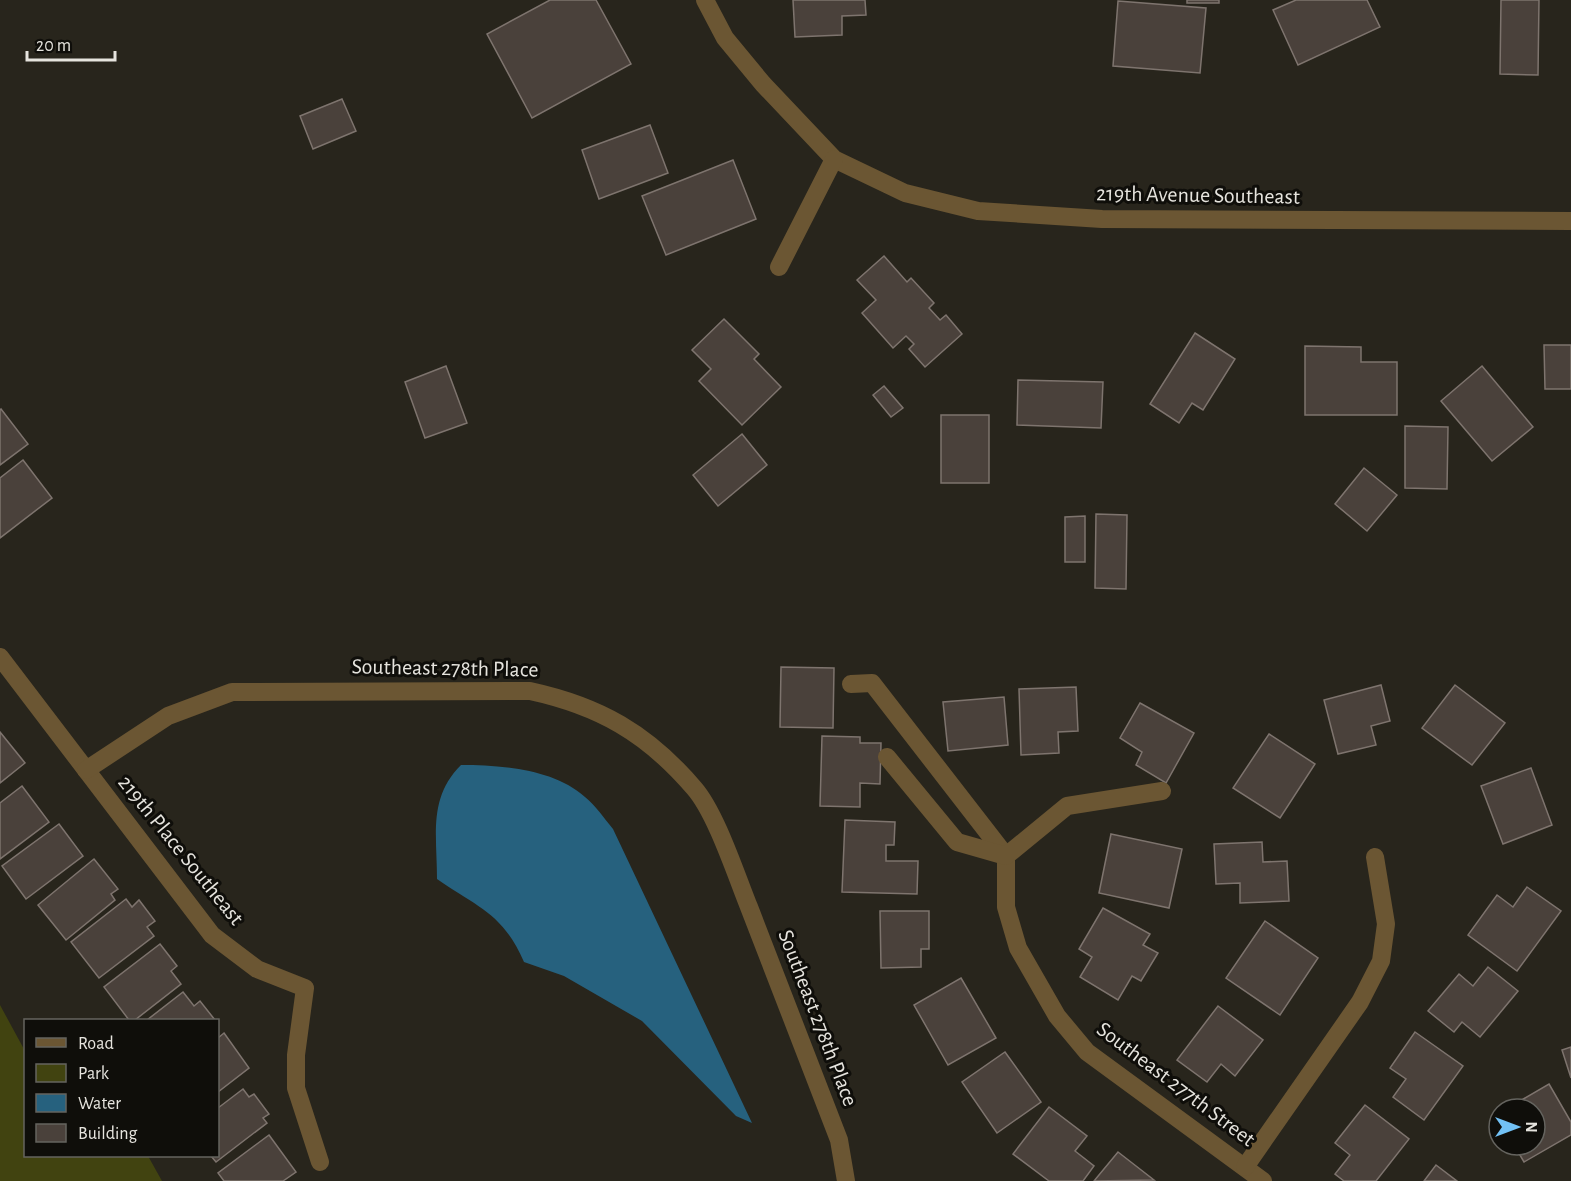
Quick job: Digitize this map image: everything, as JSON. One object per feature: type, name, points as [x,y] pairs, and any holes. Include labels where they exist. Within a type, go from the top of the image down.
[{"type":"street","points":[[705,0],[725,38],[834,159],[779,267]]},
{"type":"street","name":"219th Avenue Southeast","points":[[834,159],[905,193],[978,210],[1022,214],[1102,219],[1571,221]]},
{"type":"street","name":"219th Place Southeast","points":[[0,657],[212,934],[257,969],[305,988],[296,1055],[296,1088],[320,1162]]},
{"type":"street","points":[[851,684],[872,682],[1006,856]]},
{"type":"street","name":"Southeast 278th Place","points":[[86,770],[168,716],[232,692],[530,691],[569,700],[613,719],[658,750],[696,790],[721,837],[839,1140],[846,1181]]},
{"type":"street","points":[[887,757],[957,842],[1006,856]]},
{"type":"street","points":[[1006,856],[1067,806],[1162,791]]},
{"type":"street","name":"Southeast 277th Street","points":[[1006,856],[1006,907],[1018,948],[1057,1016],[1087,1052],[1263,1181]]},
{"type":"street","points":[[1245,1167],[1360,1002],[1381,962],[1386,924],[1375,857]]},
{"type":"green space","points":[[0,1005],[24,1049],[24,1157],[149,1157],[162,1181],[0,1181]]},
{"type":"water","points":[[461,765],[526,770],[558,780],[572,788],[600,812],[613,829],[752,1123],[736,1116],[642,1021],[564,976],[524,962],[507,932],[498,922],[437,879],[436,832],[439,804],[450,778]]},
{"type":"building","points":[[550,0],[596,0],[631,64],[532,118],[487,34]]},
{"type":"building","points":[[793,0],[865,0],[866,15],[842,16],[842,35],[795,37]]},
{"type":"building","points":[[1187,0],[1219,0],[1219,3],[1187,3]]},
{"type":"building","points":[[1296,0],[1367,0],[1380,27],[1298,65],[1273,10]]},
{"type":"building","points":[[1501,0],[1539,0],[1538,75],[1500,74]]},
{"type":"building","points":[[1118,1],[1206,8],[1200,73],[1113,66]]},
{"type":"building","points":[[342,99],[356,131],[313,149],[300,116]]},
{"type":"building","points":[[650,125],[668,173],[599,199],[582,150]]},
{"type":"building","points":[[733,160],[756,219],[666,255],[642,196]]},
{"type":"building","points":[[884,256],[907,282],[911,278],[934,303],[929,308],[940,320],[946,315],[962,334],[925,367],[909,349],[914,344],[906,336],[893,348],[862,313],[876,300],[857,280]]},
{"type":"building","points":[[724,319],[759,354],[754,359],[781,387],[742,425],[699,381],[711,369],[692,350]]},
{"type":"building","points":[[1195,333],[1235,359],[1203,410],[1192,403],[1179,423],[1150,404]]},
{"type":"building","points":[[1544,345],[1571,345],[1571,389],[1545,389]]},
{"type":"building","points":[[1305,346],[1361,347],[1361,362],[1397,362],[1397,415],[1305,415]]},
{"type":"building","points":[[446,366],[467,423],[425,438],[405,382]]},
{"type":"building","points":[[1482,366],[1533,427],[1492,461],[1441,401]]},
{"type":"building","points":[[1018,380],[1103,382],[1101,428],[1017,425]]},
{"type":"building","points":[[884,386],[903,408],[891,417],[873,395]]},
{"type":"building","points":[[0,410],[28,444],[0,465]]},
{"type":"building","points":[[941,415],[989,415],[989,483],[941,483]]},
{"type":"building","points":[[1405,426],[1448,427],[1447,489],[1405,488]]},
{"type":"building","points":[[742,434],[767,465],[718,506],[693,475]]},
{"type":"building","points":[[23,460],[52,498],[0,538],[0,478]]},
{"type":"building","points":[[1364,468],[1397,495],[1367,531],[1335,504]]},
{"type":"building","points":[[1096,514],[1127,515],[1126,589],[1095,588]]},
{"type":"building","points":[[1085,516],[1085,562],[1065,562],[1065,517]]},
{"type":"building","points":[[781,667],[834,668],[833,728],[780,727]]},
{"type":"building","points":[[1381,685],[1390,721],[1371,726],[1376,745],[1338,754],[1324,700]]},
{"type":"building","points":[[1455,685],[1505,723],[1472,765],[1422,728]]},
{"type":"building","points":[[1076,687],[1078,731],[1058,732],[1059,753],[1021,755],[1019,689]]},
{"type":"building","points":[[1004,697],[1008,745],[948,751],[943,702]]},
{"type":"building","points":[[1140,703],[1194,733],[1166,783],[1136,765],[1142,752],[1120,738]]},
{"type":"building","points":[[0,732],[25,763],[0,783]]},
{"type":"building","points":[[1269,734],[1315,764],[1280,818],[1233,788]]},
{"type":"building","points":[[822,736],[860,737],[860,743],[881,743],[880,784],[860,783],[860,807],[820,806]]},
{"type":"building","points":[[1531,768],[1552,825],[1503,844],[1481,786]]},
{"type":"building","points":[[22,786],[49,822],[0,859],[0,803]]},
{"type":"building","points":[[845,820],[895,822],[894,845],[886,845],[886,861],[918,861],[917,894],[842,892]]},
{"type":"building","points":[[59,824],[83,856],[26,899],[2,866]]},
{"type":"building","points":[[1111,834],[1182,849],[1169,908],[1099,893]]},
{"type":"building","points":[[1262,842],[1263,862],[1287,861],[1289,901],[1240,903],[1240,883],[1216,884],[1214,844]]},
{"type":"building","points":[[94,859],[118,889],[111,894],[115,900],[66,940],[38,905]]},
{"type":"building","points":[[1527,887],[1561,911],[1517,971],[1468,935],[1497,895],[1513,907]]},
{"type":"building","points":[[126,899],[132,907],[139,900],[155,921],[147,927],[154,936],[99,978],[71,942]]},
{"type":"building","points":[[1103,908],[1150,934],[1143,945],[1158,953],[1141,981],[1132,976],[1118,1000],[1080,977],[1092,957],[1079,949]]},
{"type":"building","points":[[880,911],[929,911],[929,949],[921,949],[921,967],[881,968]]},
{"type":"building","points":[[1265,921],[1318,958],[1280,1015],[1226,978]]},
{"type":"building","points":[[160,944],[177,966],[171,971],[181,984],[136,1019],[128,1019],[104,987]]},
{"type":"building","points":[[1488,967],[1518,991],[1480,1037],[1462,1022],[1454,1032],[1428,1011],[1459,974],[1473,986]]},
{"type":"building","points":[[961,978],[996,1038],[948,1065],[914,1005]]},
{"type":"building","points":[[183,992],[194,1006],[200,1001],[214,1019],[148,1019]]},
{"type":"building","points":[[1218,1006],[1263,1040],[1235,1076],[1221,1064],[1207,1082],[1177,1060]]},
{"type":"building","points":[[1415,1032],[1463,1066],[1424,1120],[1393,1097],[1406,1079],[1390,1068]]},
{"type":"building","points":[[224,1033],[249,1068],[219,1091],[219,1037]]},
{"type":"building","points":[[1571,1047],[1571,1078],[1562,1050]]},
{"type":"building","points":[[1005,1052],[1041,1102],[997,1133],[962,1082]]},
{"type":"building","points":[[1549,1084],[1571,1122],[1571,1135],[1547,1149],[1547,1097],[1527,1097]]},
{"type":"building","points":[[243,1089],[249,1097],[254,1094],[269,1114],[263,1118],[267,1123],[216,1162],[212,1157],[219,1157],[219,1107]]},
{"type":"building","points":[[1365,1105],[1409,1139],[1376,1181],[1344,1181],[1335,1174],[1350,1155],[1335,1143]]},
{"type":"building","points":[[1049,1107],[1087,1136],[1075,1151],[1094,1166],[1083,1181],[1049,1181],[1013,1154]]},
{"type":"building","points":[[269,1135],[296,1172],[283,1181],[224,1181],[218,1173]]},
{"type":"building","points":[[1118,1152],[1154,1180],[1094,1181]]},
{"type":"building","points":[[1521,1157],[1533,1157],[1524,1162]]},
{"type":"building","points":[[1436,1165],[1457,1181],[1424,1181]]}]
